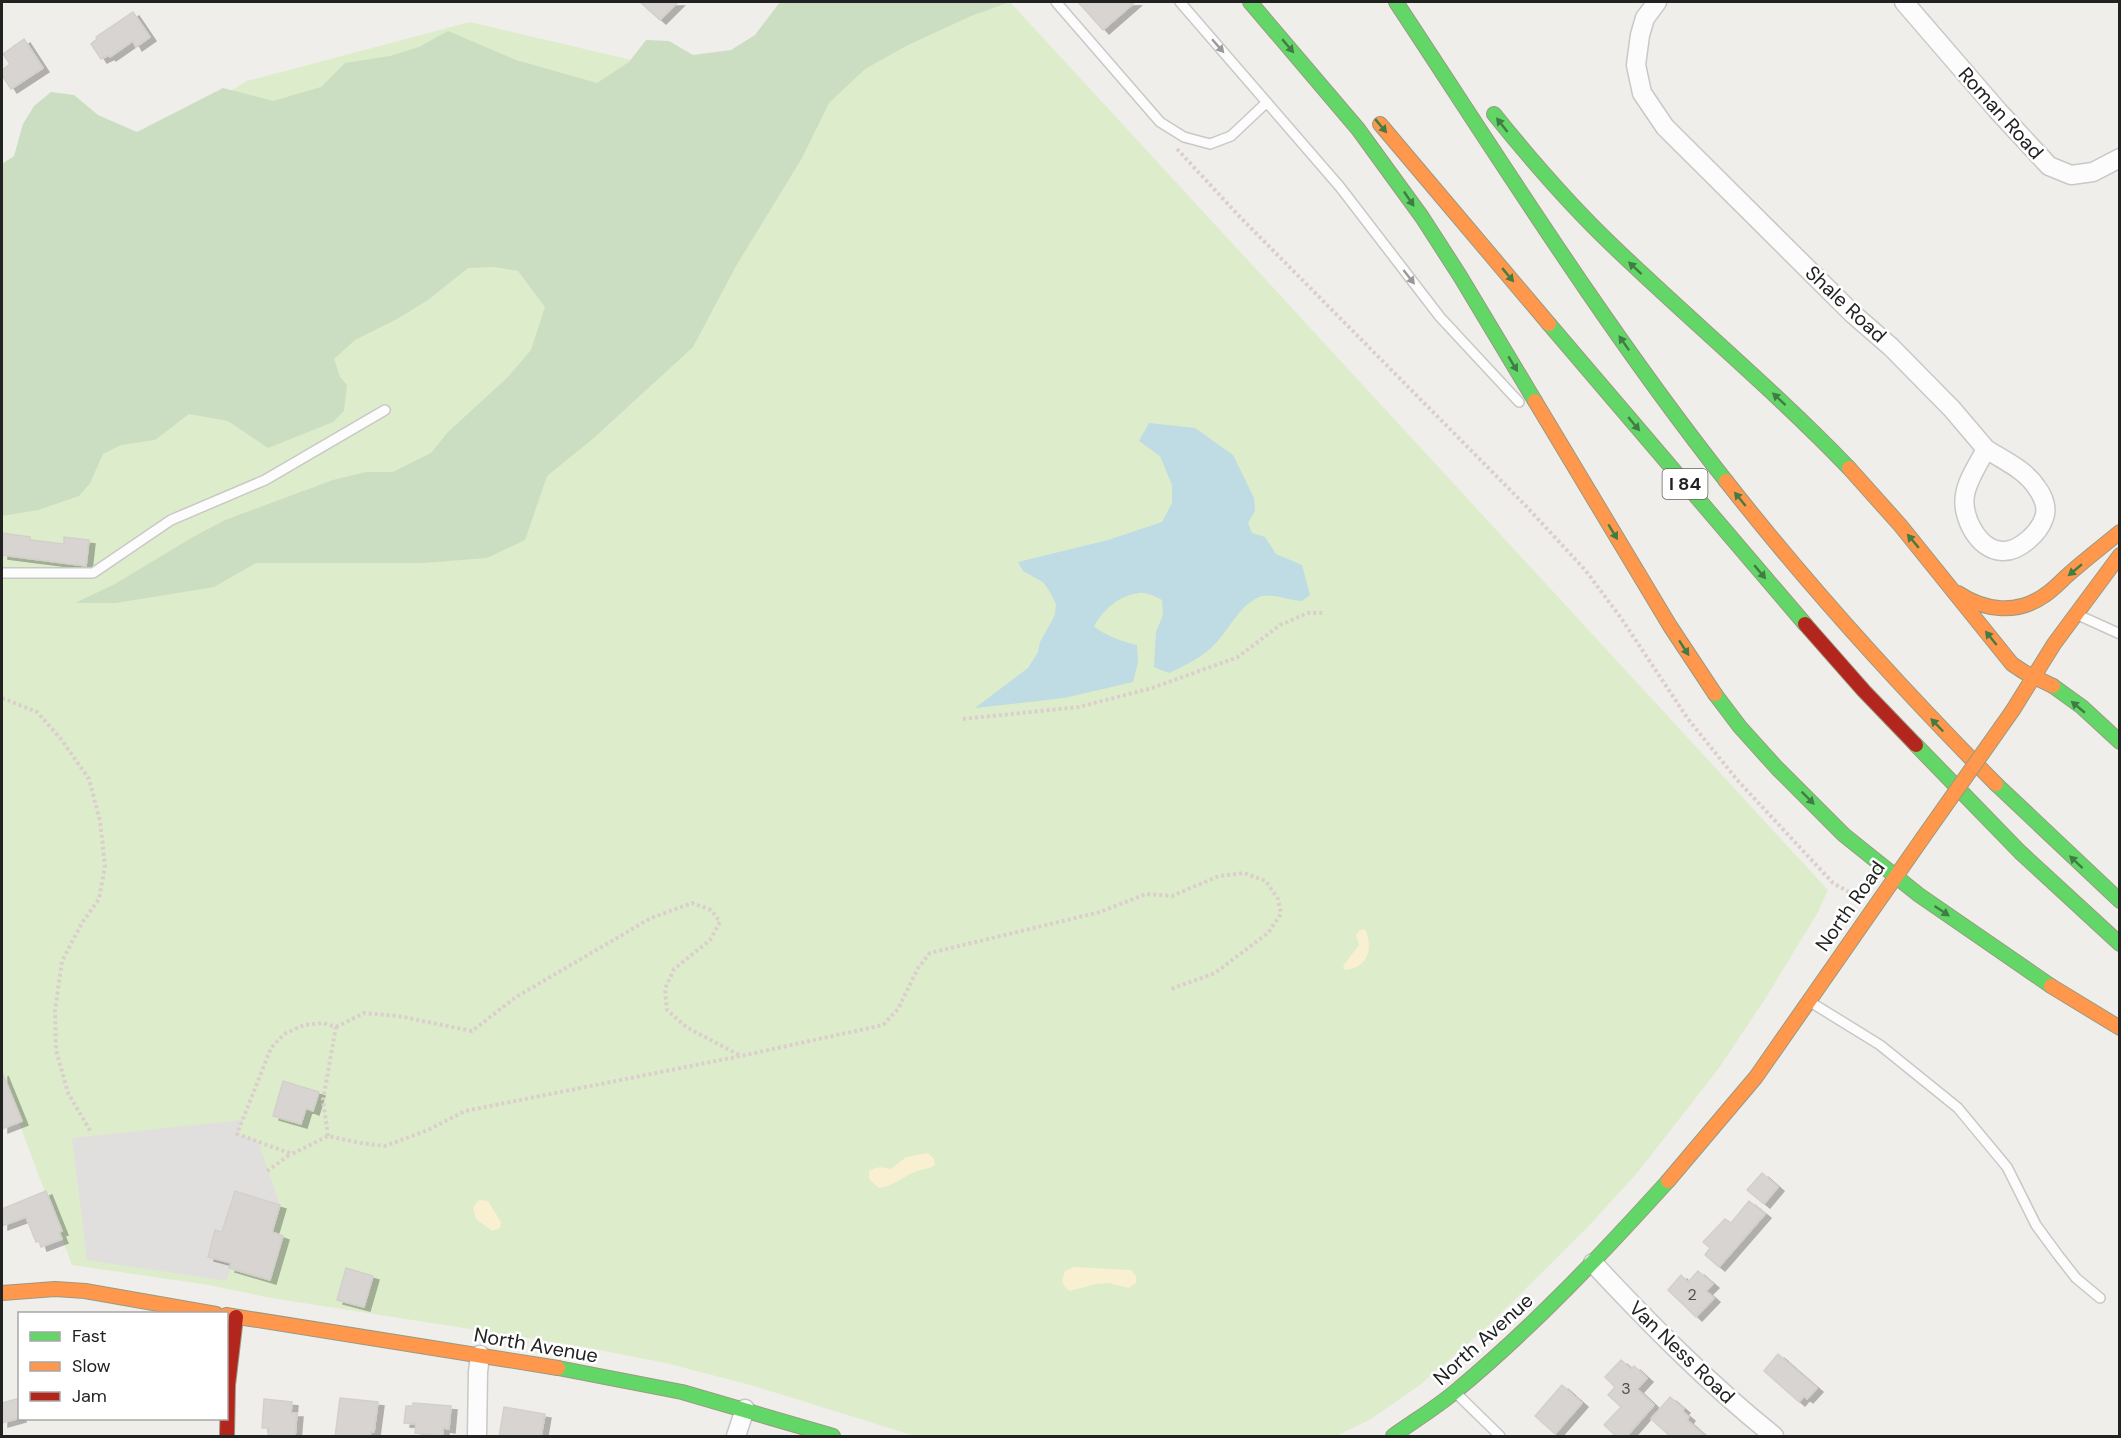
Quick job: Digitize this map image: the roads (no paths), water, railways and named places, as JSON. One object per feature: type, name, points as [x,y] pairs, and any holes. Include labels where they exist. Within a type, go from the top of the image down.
[{"type":"main road","points":[[1250,2],[1358,129],[1402,188],[1460,276],[1670,626],[1734,719],[1777,768],[1844,835],[1894,877],[2040,979],[2120,1028]]},
{"type":"main road","name":"I 84","points":[[1396,2],[1600,310],[1696,443],[1761,525],[1825,603],[1925,713],[2038,826],[2120,902]]},
{"type":"main road","points":[[1484,101],[1539,170],[1593,227],[1829,447],[1871,492],[2012,664],[2033,679],[2064,694],[2120,742]]},
{"type":"main road","name":"I 84","points":[[1368,110],[1760,573],[1857,683],[2013,844],[2120,944]]},
{"type":"main road","points":[[1950,586],[1970,602],[1987,608],[2020,607],[2048,593],[2120,532]]},
{"type":"main road","name":"North Road","points":[[1593,1263],[1720,1122],[1756,1077],[1807,1000],[2013,710],[2076,614],[2120,555]]},
{"type":"main road","name":"North Avenue","points":[[1393,1437],[1455,1392],[1543,1313],[1593,1263]]},
{"type":"main road","points":[[2,1293],[55,1289],[85,1291],[205,1312]]},
{"type":"main road","points":[[228,1385],[231,1316]]},
{"type":"main road","name":"North Avenue","points":[[231,1316],[631,1381],[745,1408],[833,1437]]},
{"type":"main road","points":[[227,1420],[227,1437]]},
{"type":"street","name":"Shale Road","points":[[1657,2],[1645,18],[1640,35],[1636,65],[1641,93],[1665,127],[1853,314],[1891,347],[1952,409],[1986,449],[2026,474],[2037,487],[2044,502],[2045,517],[2033,535],[2017,548],[2002,551],[1990,547],[1969,526],[1964,505],[1965,493],[1986,449]]},
{"type":"street","name":"Roman Road","points":[[1904,2],[2049,166],[2071,176],[2093,172],[2120,158]]},
{"type":"street","name":"Van Ness Road","points":[[1593,1263],[1659,1332],[1774,1437]]},
{"type":"street","points":[[477,1437],[480,1355]]},
{"type":"street","points":[[736,1437],[745,1408]]},
{"type":"lane","points":[[1056,2],[1160,122],[1184,137],[1210,144],[1231,136],[1267,102]]},
{"type":"lane","points":[[1180,2],[1340,187],[1440,317],[1524,408]]},
{"type":"lane","points":[[2,573],[93,573],[171,520],[265,480],[385,410]]},
{"type":"lane","points":[[1532,416],[1562,447]]},
{"type":"lane","points":[[2076,614],[2120,634]]},
{"type":"lane","points":[[1807,1000],[1880,1045],[1958,1108],[2007,1167],[2036,1225],[2058,1255],[2076,1278],[2100,1298]]},
{"type":"lane","points":[[1455,1392],[1500,1437]]},
{"type":"water","points":[[1149,423],[1195,428],[1233,455],[1254,498],[1255,511],[1248,523],[1252,533],[1265,537],[1276,554],[1302,565],[1310,595],[1302,601],[1273,596],[1257,598],[1240,613],[1211,648],[1169,673],[1154,667],[1156,632],[1163,615],[1162,600],[1145,593],[1125,597],[1112,604],[1094,626],[1114,638],[1137,645],[1138,662],[1133,682],[1064,698],[975,708],[1028,668],[1055,615],[1056,604],[1050,592],[1043,582],[1023,571],[1018,562],[1108,540],[1162,522],[1172,503],[1172,485],[1160,456],[1139,441]]}]
